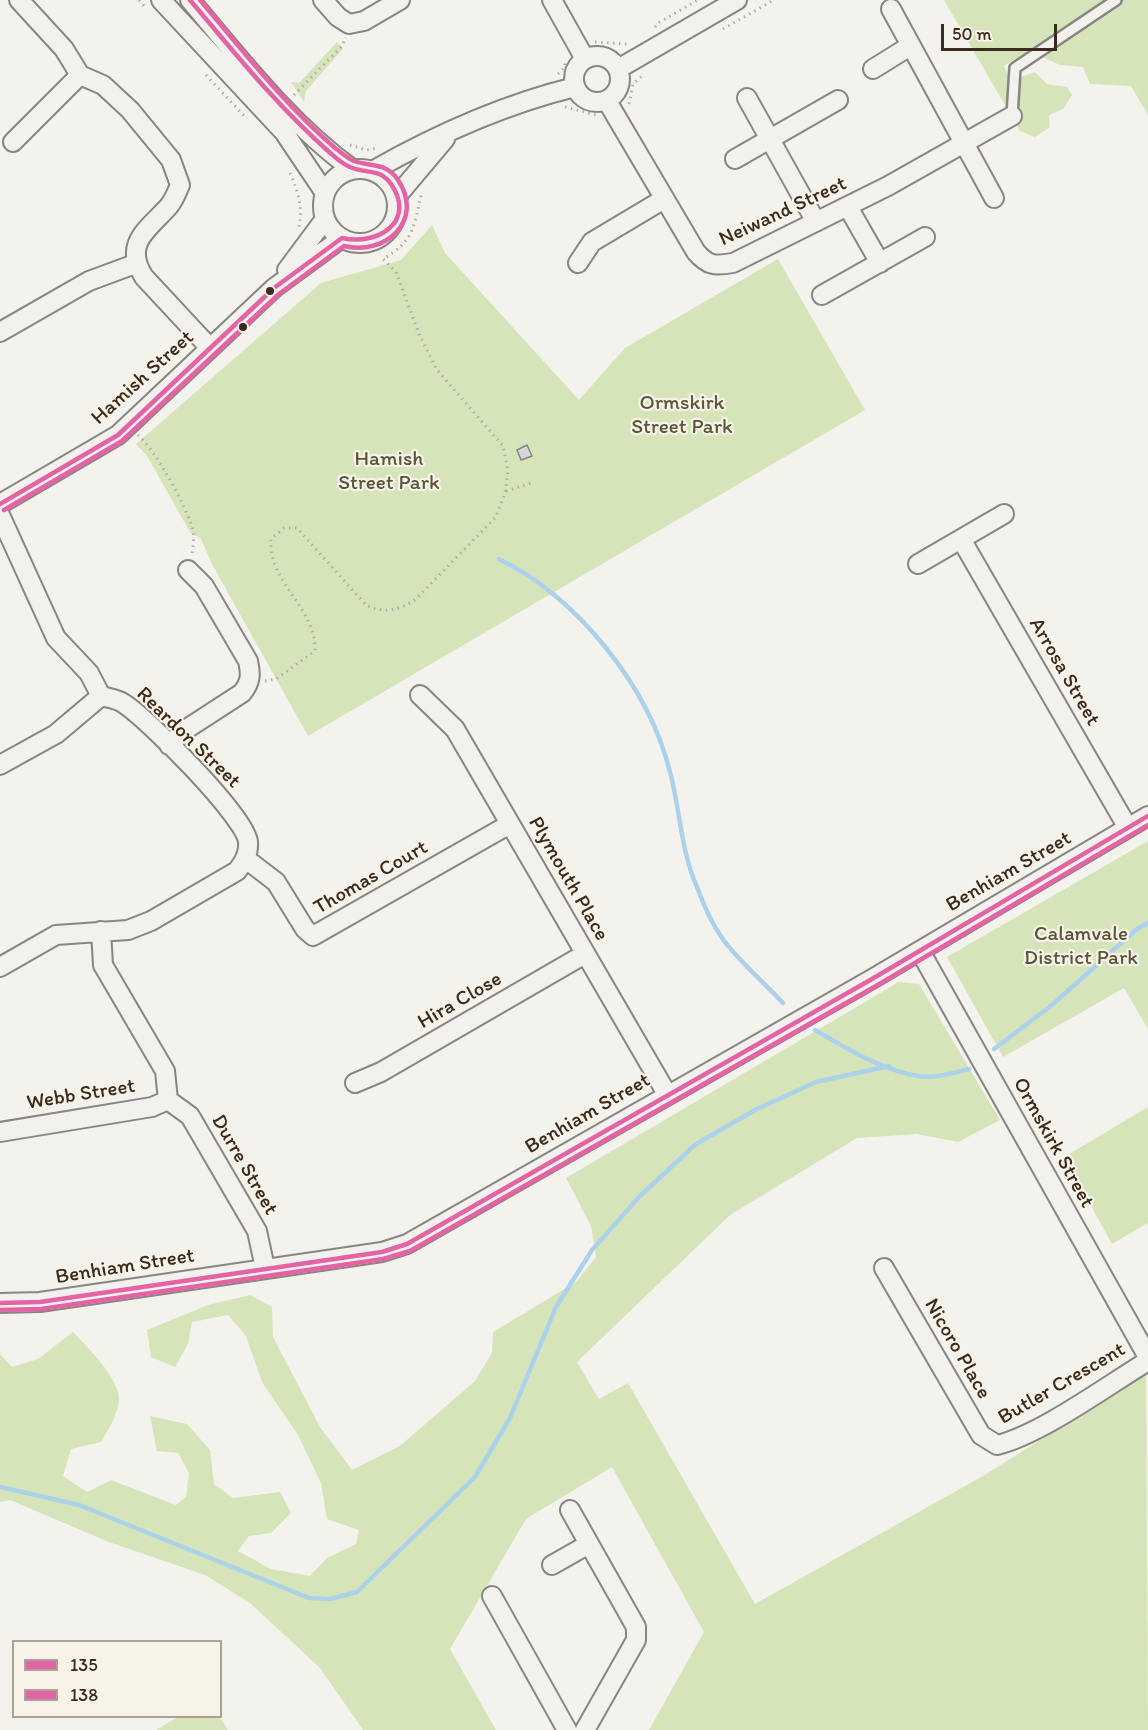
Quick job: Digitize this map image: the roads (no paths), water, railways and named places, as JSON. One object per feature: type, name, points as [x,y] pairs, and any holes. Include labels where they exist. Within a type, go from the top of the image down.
[{"type":"street","points":[[19,0],[64,49],[80,75],[103,85],[130,110],[171,160],[180,185],[170,205],[147,225],[137,246],[135,264],[144,277],[210,348]]},
{"type":"street","points":[[190,0],[283,107],[328,152],[352,169]]},
{"type":"street","points":[[323,0],[338,17],[349,24],[364,21],[400,0]]},
{"type":"street","points":[[552,0],[585,59]]},
{"type":"street","points":[[618,69],[735,0]]},
{"type":"street","points":[[157,8],[284,132],[325,193]]},
{"type":"street","points":[[891,9],[994,198]]},
{"type":"street","points":[[873,69],[910,46]]},
{"type":"street","points":[[607,58],[618,69],[620,84],[613,96],[607,100],[600,103],[584,99],[575,87],[575,71],[585,59],[607,58]]},
{"type":"street","points":[[13,142],[80,75]]},
{"type":"street","points":[[374,170],[416,147],[485,116],[575,87]]},
{"type":"street","points":[[747,99],[816,222]]},
{"type":"street","name":"Neiwand Street","points":[[607,100],[696,252],[705,262],[715,266],[733,263],[848,207],[964,145],[1012,116]]},
{"type":"street","points":[[735,159],[838,100]]},
{"type":"street","points":[[397,196],[384,176],[374,170],[352,169],[340,174],[331,182],[325,193],[323,206],[325,219],[332,230],[342,238],[354,243],[366,243],[383,235],[395,221],[397,196],[450,133]]},
{"type":"street","points":[[578,263],[592,242],[664,199]]},
{"type":"street","points":[[848,207],[880,262]]},
{"type":"street","name":"Hamish Street","points":[[274,288],[325,219]]},
{"type":"street","points":[[822,295],[925,237]]},
{"type":"street","name":"Hamish Street","points":[[0,504],[118,435],[274,288],[342,238]]},
{"type":"street","points":[[0,332],[89,281],[135,264]]},
{"type":"street","points":[[918,564],[1004,514]]},
{"type":"street","name":"Reardon Street","points":[[0,515],[56,638],[89,673],[101,696],[122,702],[208,783],[239,822],[248,840],[246,859]]},
{"type":"street","name":"Arrosa Street","points":[[961,539],[1128,828]]},
{"type":"street","points":[[169,745],[185,730],[242,693],[249,685],[248,661],[204,586],[188,570]]},
{"type":"street","name":"Plymouth Place","points":[[420,695],[454,729],[667,1094]]},
{"type":"street","points":[[0,765],[56,734],[101,696]]},
{"type":"street","name":"Benhiam Street","points":[[0,1303],[40,1302],[382,1252],[406,1245],[920,951],[1148,816]]},
{"type":"street","name":"Thomas Court","points":[[246,859],[276,882],[305,929],[313,936],[510,824]]},
{"type":"street","points":[[0,967],[56,935],[128,930],[151,921],[237,871],[246,859]]},
{"type":"street","points":[[101,932],[103,965],[165,1071],[168,1100]]},
{"type":"street","name":"Ormskirk Street","points":[[920,951],[1148,1359]]},
{"type":"street","name":"Hira Close","points":[[355,1083],[381,1072],[585,954]]},
{"type":"street","name":"Webb Street","points":[[0,1132],[152,1107],[168,1100]]},
{"type":"street","name":"Durre Street","points":[[168,1100],[190,1116],[257,1231],[265,1268]]},
{"type":"street","name":"Nicoro Place","points":[[884,1268],[981,1436],[997,1445]]},
{"type":"street","name":"Butler Crescent","points":[[997,1445],[1011,1442],[1052,1420],[1148,1359]]},
{"type":"street","points":[[570,1510],[636,1627],[636,1640],[585,1730]]},
{"type":"street","points":[[552,1565],[589,1544]]},
{"type":"street","points":[[492,1596],[567,1730]]},
{"type":"lane","points":[[1012,116],[1015,68],[1116,0]]},
{"type":"waterway","points":[[499,559],[528,576],[582,621],[606,648],[627,678],[646,708],[660,740],[670,772],[687,859],[707,910],[729,947],[783,1003]]},
{"type":"waterway","points":[[994,1049],[1052,1005],[1137,929],[1148,923]]},
{"type":"waterway","points":[[815,1030],[864,1057],[904,1073],[930,1077],[969,1069]]},
{"type":"waterway","points":[[0,1487],[79,1505],[309,1598],[330,1599],[357,1592],[475,1477],[510,1418],[556,1307],[592,1250],[639,1197],[696,1144],[757,1109],[816,1082],[889,1066]]},
{"type":"park label","name":"Ormskirk Street Park","points":[[682,416]]},
{"type":"park label","name":"Hamish Street Park","points":[[389,472]]},
{"type":"park label","name":"Calamvale District Park","points":[[1081,947]]}]
